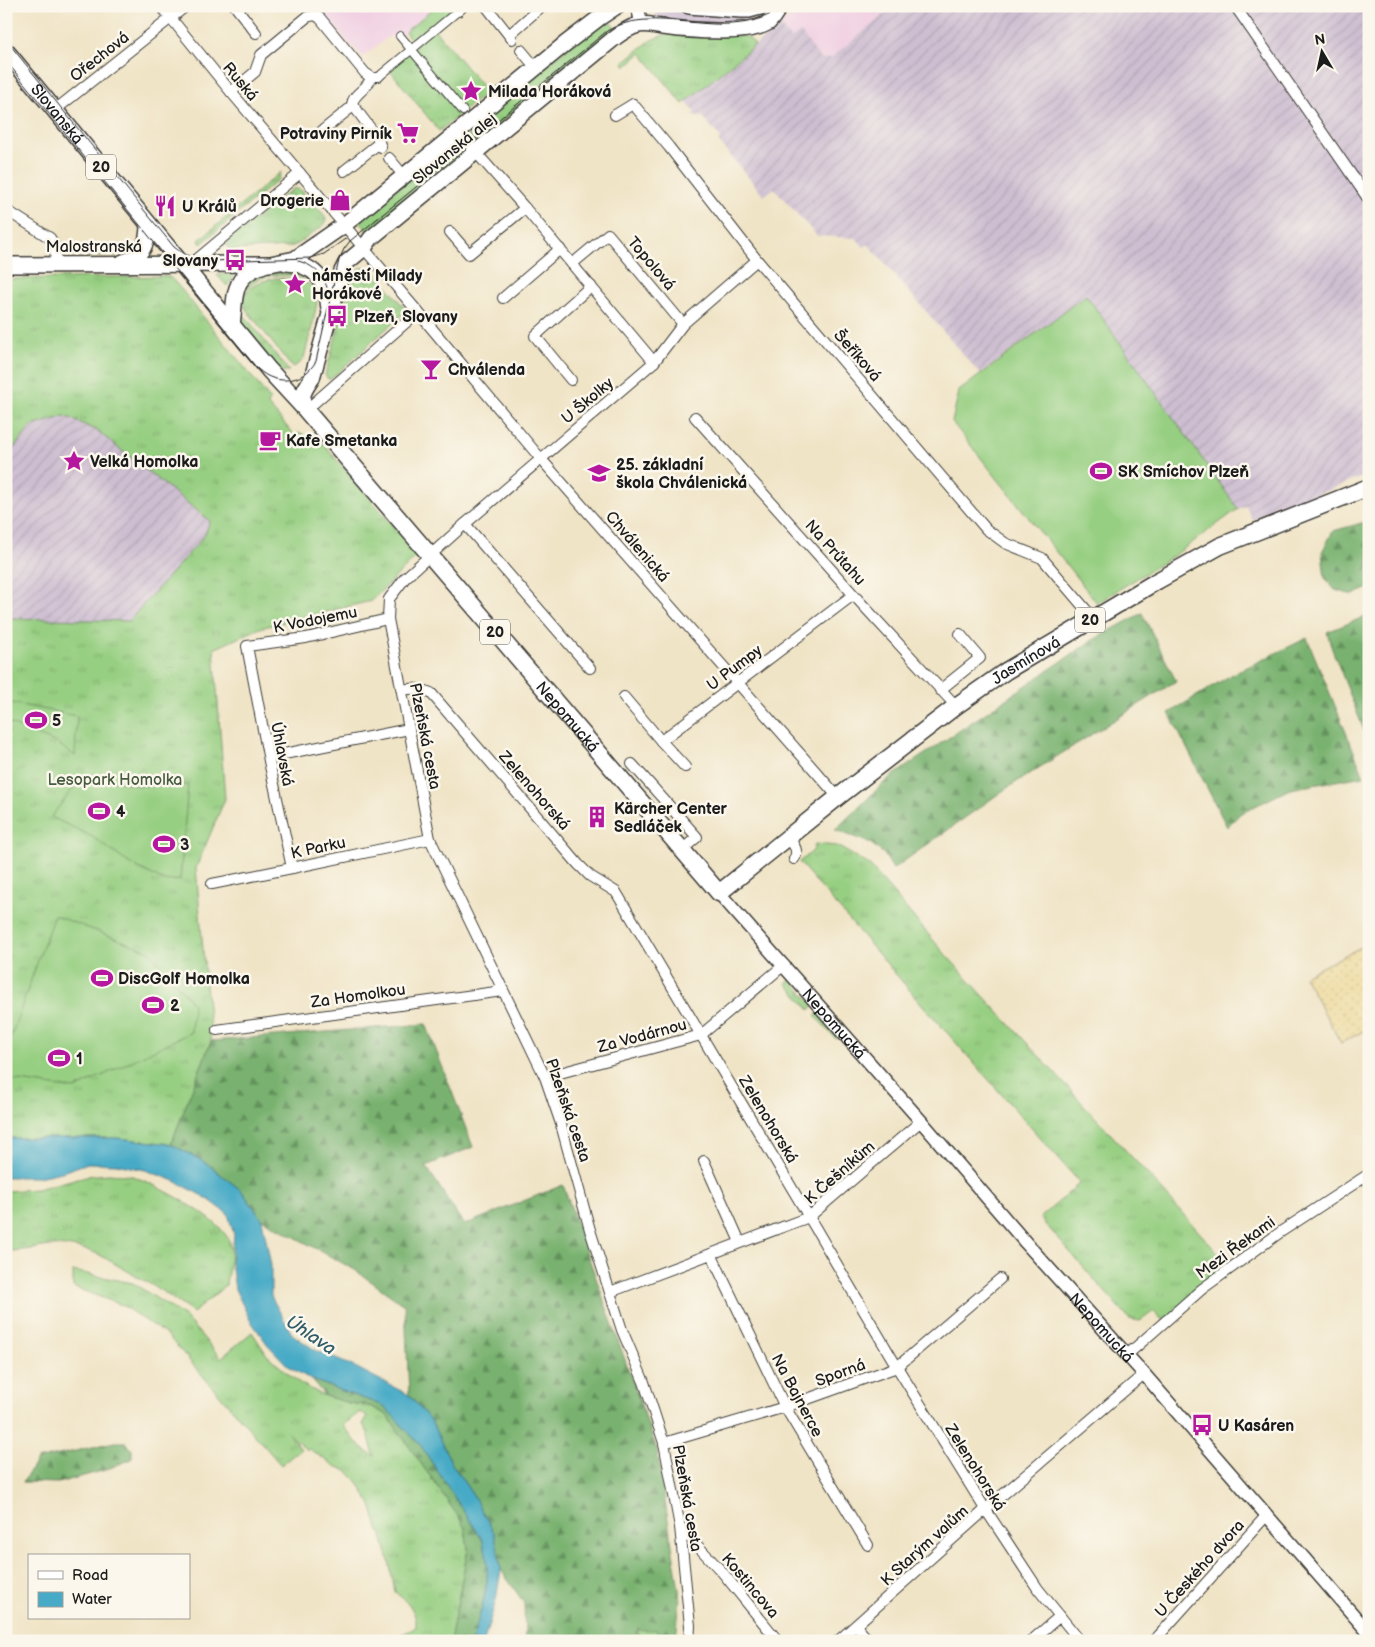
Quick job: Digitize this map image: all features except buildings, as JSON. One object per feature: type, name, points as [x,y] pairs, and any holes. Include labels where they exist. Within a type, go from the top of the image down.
[{"type":"main road","name":"Slovanská alej","points":[[344,226],[536,68],[616,6]]},
{"type":"main road","points":[[689,6],[749,10],[764,6]]},
{"type":"main road","points":[[641,24],[719,30],[748,29],[769,21],[780,6]]},
{"type":"main road","name":"Slovanská alej","points":[[364,248],[371,238],[618,36],[629,28],[641,24]]},
{"type":"main road","name":"Slovanská","points":[[6,51],[148,224]]},
{"type":"main road","points":[[114,264],[129,261],[142,252],[148,240],[148,224]]},
{"type":"main road","name":"20","points":[[148,224],[185,265],[232,325],[305,409]]},
{"type":"main road","points":[[232,325],[233,304],[238,287],[244,277],[253,270],[295,259],[344,226]]},
{"type":"main road","points":[[305,409],[302,394],[312,378],[344,267],[364,248]]},
{"type":"main road","points":[[185,265],[274,263],[302,265],[311,269],[323,283],[329,301],[329,317]]},
{"type":"main road","name":"Malostranská","points":[[6,264],[185,265]]},
{"type":"main road","points":[[285,388],[299,388],[308,384]]},
{"type":"main road","name":"Nepomucká","points":[[305,409],[719,893]]},
{"type":"main road","name":"Jasmínová","points":[[719,893],[838,797],[956,706],[1006,671],[1093,618],[1220,546],[1369,488]]},
{"type":"street","name":"Ruská","points":[[161,6],[300,173]]},
{"type":"street","name":"Ořechová","points":[[55,110],[186,6]]},
{"type":"street","points":[[235,6],[256,33]]},
{"type":"street","points":[[488,7],[511,37],[542,6]]},
{"type":"street","points":[[636,6],[641,24]]},
{"type":"street","points":[[1235,6],[1369,200]]},
{"type":"street","points":[[231,92],[255,72],[261,55],[303,20],[312,15],[320,18],[365,73],[371,77],[382,74],[460,8]]},
{"type":"street","points":[[400,36],[463,111]]},
{"type":"street","points":[[521,50],[536,68]]},
{"type":"street","points":[[344,171],[379,146],[377,138],[353,106],[353,100],[370,83],[371,77]]},
{"type":"street","name":"Šeříková","points":[[615,115],[632,104],[669,147],[757,260],[986,529],[1005,543],[1042,558],[1093,618]]},
{"type":"street","points":[[322,131],[353,106]]},
{"type":"street","points":[[458,132],[560,249],[654,362]]},
{"type":"street","points":[[389,158],[404,176]]},
{"type":"street","points":[[185,265],[300,173],[418,312],[305,409]]},
{"type":"street","points":[[450,232],[469,254],[525,208]]},
{"type":"street","points":[[6,210],[50,238],[55,247],[56,264]]},
{"type":"street","name":"Topolová","points":[[572,264],[608,234],[683,324]]},
{"type":"street","points":[[503,298],[560,249]]},
{"type":"street","name":"U Školky","points":[[430,556],[654,362],[683,324],[757,260]]},
{"type":"street","points":[[571,380],[535,336],[591,286]]},
{"type":"street","name":"Chválenická","points":[[418,312],[541,459],[838,797]]},
{"type":"street","name":"Na Průtahu","points":[[695,417],[853,595],[956,706]]},
{"type":"street","points":[[465,524],[590,668]]},
{"type":"street","name":"Plzeňská cesta","points":[[430,556],[405,578],[389,599],[388,619],[430,838],[545,1077],[622,1330],[644,1382],[664,1443],[680,1527],[690,1626],[689,1641]]},
{"type":"street","name":"U Pumpy","points":[[661,741],[853,595]]},
{"type":"street","name":"K Vodojemu","points":[[247,646],[306,638],[388,619]]},
{"type":"street","points":[[940,690],[980,658],[960,634]]},
{"type":"street","name":"Úhlavská","points":[[247,646],[292,868]]},
{"type":"street","name":"Zelenohorská","points":[[402,690],[414,688],[423,689],[431,693],[578,864],[590,876],[616,892],[897,1367],[985,1510],[1038,1589],[1080,1641]]},
{"type":"street","points":[[624,697],[685,767]]},
{"type":"street","points":[[268,757],[409,729]]},
{"type":"street","points":[[632,764],[697,837],[682,850]]},
{"type":"street","points":[[788,837],[797,850],[797,855],[794,859]]},
{"type":"street","name":"K Parku","points":[[212,884],[430,838]]},
{"type":"street","name":"Nepomucká","points":[[719,893],[921,1120],[1026,1243],[1144,1374],[1369,1633]]},
{"type":"street","name":"Za Vodárnou","points":[[545,1077],[702,1035],[784,965]]},
{"type":"street","name":"Za Homolkou","points":[[217,1030],[503,991]]},
{"type":"street","name":"K Češníkům","points":[[610,1292],[809,1217],[921,1120]]},
{"type":"street","points":[[704,1161],[740,1242]]},
{"type":"street","name":"Mezi Řekami","points":[[1126,1355],[1202,1288],[1282,1231],[1369,1174]]},
{"type":"street","name":"Na Bajnerce","points":[[711,1254],[785,1407],[868,1545]]},
{"type":"street","name":"Sporná","points":[[664,1443],[785,1407],[897,1367],[1000,1279]]},
{"type":"street","name":"K Starým valům","points":[[838,1641],[985,1510],[1144,1374]]},
{"type":"street","name":"U Českého dvora","points":[[1154,1641],[1266,1516]]},
{"type":"street","name":"Kostincova","points":[[680,1527],[723,1573],[778,1641]]},
{"type":"street","points":[[1031,1641],[1060,1616]]},
{"type":"street","points":[[856,1626],[870,1641]]},
{"type":"shaded area","points":[[318,6],[431,6],[430,12],[395,40],[391,35],[363,57],[344,39]]},
{"type":"shaded area","points":[[803,6],[895,6],[831,58],[821,59],[800,32],[791,39],[780,25]]},
{"type":"shaded area","points":[[895,6],[1369,6],[1369,474],[1252,520],[1246,506],[1238,509],[1086,295],[980,374],[868,244],[864,247],[856,238],[817,236],[774,188],[764,196],[718,141],[721,139],[720,137],[702,116],[700,118],[693,114],[695,112],[686,102],[780,25],[791,39],[800,32],[821,59],[831,58]]},
{"type":"shaded area","points":[[654,7],[749,13],[750,24],[731,26],[657,21]]},
{"type":"shaded area","points":[[65,416],[96,430],[210,521],[205,535],[129,621],[6,618],[6,457],[32,426]]},
{"type":"green space","points":[[436,6],[463,6],[435,30],[487,92],[439,131],[389,69],[416,46],[405,32]]},
{"type":"green space","points":[[606,16],[617,30],[477,142],[472,139],[468,130]]},
{"type":"green space","points":[[666,34],[744,36],[749,38],[755,45],[683,104],[641,53],[626,66],[623,62],[651,40]]},
{"type":"green space","points":[[459,141],[466,151],[370,234],[357,218]]},
{"type":"green space","points":[[281,172],[279,179],[201,244],[199,240]]},
{"type":"green space","points":[[294,188],[302,191],[325,216],[326,221],[324,225],[298,244],[290,247],[228,249],[228,241]]},
{"type":"green space","points":[[87,249],[119,249],[119,255],[87,256]]},
{"type":"green space","points":[[361,268],[368,268],[374,271],[404,307],[405,312],[331,379],[328,379],[325,375],[352,279],[355,272]]},
{"type":"green space","points":[[273,272],[294,273],[309,278],[277,275],[262,278],[250,285],[241,299],[247,283],[256,277]]},
{"type":"green space","points":[[236,273],[227,286],[217,275]]},
{"type":"green space","name":"Lesopark Homolka","points":[[166,276],[171,278],[181,289],[270,399],[268,405],[295,436],[299,433],[303,434],[313,446],[320,440],[418,555],[371,601],[260,628],[214,649],[225,799],[196,868],[211,1041],[171,1144],[117,1138],[11,1138],[6,1131],[6,618],[129,621],[205,535],[210,521],[96,430],[65,416],[32,426],[6,457],[6,279]]},
{"type":"green space","points":[[275,278],[302,281],[313,287],[316,292],[316,308],[304,358],[294,367],[290,365],[242,304],[243,298],[249,289],[258,283]]},
{"type":"green space","name":"SK Smíchov Plzeň","points":[[1086,295],[1238,509],[1175,555],[1097,603],[952,422],[959,391]]},
{"type":"green space","points":[[236,305],[289,371],[281,371],[276,367],[238,319]]},
{"type":"green space","points":[[1369,521],[1369,588],[1353,595],[1335,590],[1325,578],[1322,552],[1333,531]]},
{"type":"green space","points":[[1142,613],[1176,681],[1004,790],[893,869],[884,854],[870,843],[835,830],[888,779],[1093,640]]},
{"type":"green space","points":[[1369,615],[1369,743],[1327,632]]},
{"type":"green space","points":[[1307,638],[1364,776],[1290,789],[1241,813],[1227,827],[1169,713],[1231,675]]},
{"type":"green space","points":[[6,702],[77,716],[75,756],[57,743],[6,722]]},
{"type":"green space","points":[[85,773],[138,786],[188,785],[180,880],[164,881],[126,861],[91,836],[51,817]]},
{"type":"green space","points":[[815,844],[837,846],[868,864],[946,955],[1152,1179],[1231,1268],[1164,1322],[1154,1311],[1140,1321],[1129,1319],[1040,1218],[1080,1183],[799,862],[813,851]]},
{"type":"green space","name":"DiscGolf Homolka","points":[[54,915],[149,951],[193,1004],[191,1032],[75,1089],[6,1079],[6,1051]]},
{"type":"green space","points":[[790,979],[814,1005],[810,1010],[786,983]]},
{"type":"green space","points":[[820,1012],[841,1035],[836,1039],[815,1016]]},
{"type":"green space","points":[[426,1024],[473,1147],[426,1166],[464,1225],[563,1185],[657,1450],[680,1596],[676,1641],[525,1641],[524,1603],[501,1570],[498,1550],[474,1497],[452,1464],[431,1421],[409,1395],[405,1306],[355,1270],[262,1219],[241,1190],[206,1163],[171,1144],[211,1041]]},
{"type":"green space","points":[[109,1174],[132,1176],[172,1194],[202,1213],[225,1234],[231,1248],[226,1285],[193,1313],[162,1291],[92,1252],[74,1247],[56,1246],[6,1251],[6,1191],[37,1189],[86,1176]]},
{"type":"green space","points":[[73,1271],[133,1283],[185,1317],[221,1358],[252,1332],[267,1355],[301,1384],[325,1396],[349,1403],[370,1406],[387,1415],[465,1528],[468,1549],[450,1641],[377,1641],[397,1636],[416,1627],[416,1617],[409,1604],[395,1592],[381,1532],[379,1532],[371,1505],[357,1481],[347,1471],[335,1466],[309,1449],[307,1450],[288,1433],[301,1449],[281,1465],[167,1335],[122,1305],[73,1287]],"holes":[[[360,1412],[368,1416],[363,1424],[368,1433],[374,1456],[365,1450],[343,1425]]]},
{"type":"green space","points":[[312,1380],[384,1406],[421,1446],[482,1539],[486,1552],[486,1590],[472,1641],[450,1641],[468,1549],[465,1528],[458,1516],[387,1415],[370,1406],[349,1403],[325,1396]]},
{"type":"green space","points":[[114,1442],[126,1442],[132,1450],[132,1459],[102,1471],[58,1483],[23,1482],[37,1460]]},
{"type":"green space","points":[[638,1630],[657,1630],[657,1641],[638,1641]]},
{"type":"sand","points":[[1369,943],[1369,1028],[1341,1043],[1304,976]]},
{"type":"water","points":[[6,1138],[117,1138],[171,1144],[206,1163],[241,1190],[262,1219],[271,1265],[271,1296],[292,1334],[315,1350],[357,1368],[409,1395],[431,1421],[452,1464],[494,1532],[501,1570],[496,1600],[484,1641],[472,1641],[486,1590],[487,1564],[482,1539],[421,1446],[384,1406],[312,1380],[289,1367],[268,1345],[250,1320],[235,1289],[231,1263],[234,1235],[228,1214],[208,1199],[175,1181],[145,1170],[116,1164],[88,1163],[62,1172],[38,1177],[6,1177]]},
{"type":"tram line","points":[[6,61],[255,366],[262,373],[270,377],[278,380],[287,380],[303,375],[316,361],[339,260],[350,241],[607,31],[627,23],[649,20],[717,24],[740,23],[762,18],[783,6]]},
{"type":"tram line","points":[[6,40],[174,247],[182,253],[195,259],[209,261],[311,258],[324,254],[348,237]]},
{"type":"tram line","points":[[298,261],[310,266],[320,274],[326,285],[329,298]]},
{"type":"place","name":"Milada Horáková","points":[[471,91]]},
{"type":"place","name":"Potraviny Pirník","points":[[408,133]]},
{"type":"place","name":"Drogerie","points":[[340,200]]},
{"type":"place","name":"U Králů","points":[[165,206]]},
{"type":"place","name":"Slovany","points":[[235,260]]},
{"type":"place","name":"náměstí Milady Horákové","points":[[295,284]]},
{"type":"place","name":"Plzeň, Slovany","points":[[337,316]]},
{"type":"place","name":"Chválenda","points":[[431,369]]},
{"type":"place","name":"Kafe Smetanka","points":[[270,440]]},
{"type":"place","name":"Velká Homolka","points":[[74,461]]},
{"type":"place","name":"SK Smíchov Plzeň","points":[[1101,471]]},
{"type":"place","name":"25. základní škola Chválenická","points":[[599,473]]},
{"type":"place","name":"5","points":[[36,720]]},
{"type":"place","name":"4","points":[[99,811]]},
{"type":"place","name":"Kärcher Center Sedláček","points":[[597,817]]},
{"type":"place","name":"3","points":[[164,844]]},
{"type":"place","name":"DiscGolf Homolka","points":[[102,978]]},
{"type":"place","name":"2","points":[[153,1005]]},
{"type":"place","name":"1","points":[[59,1058]]},
{"type":"place","name":"U Kasáren","points":[[1202,1425]]},
{"type":"water label","name":"Úhlava","points":[[311,1335]]}]
